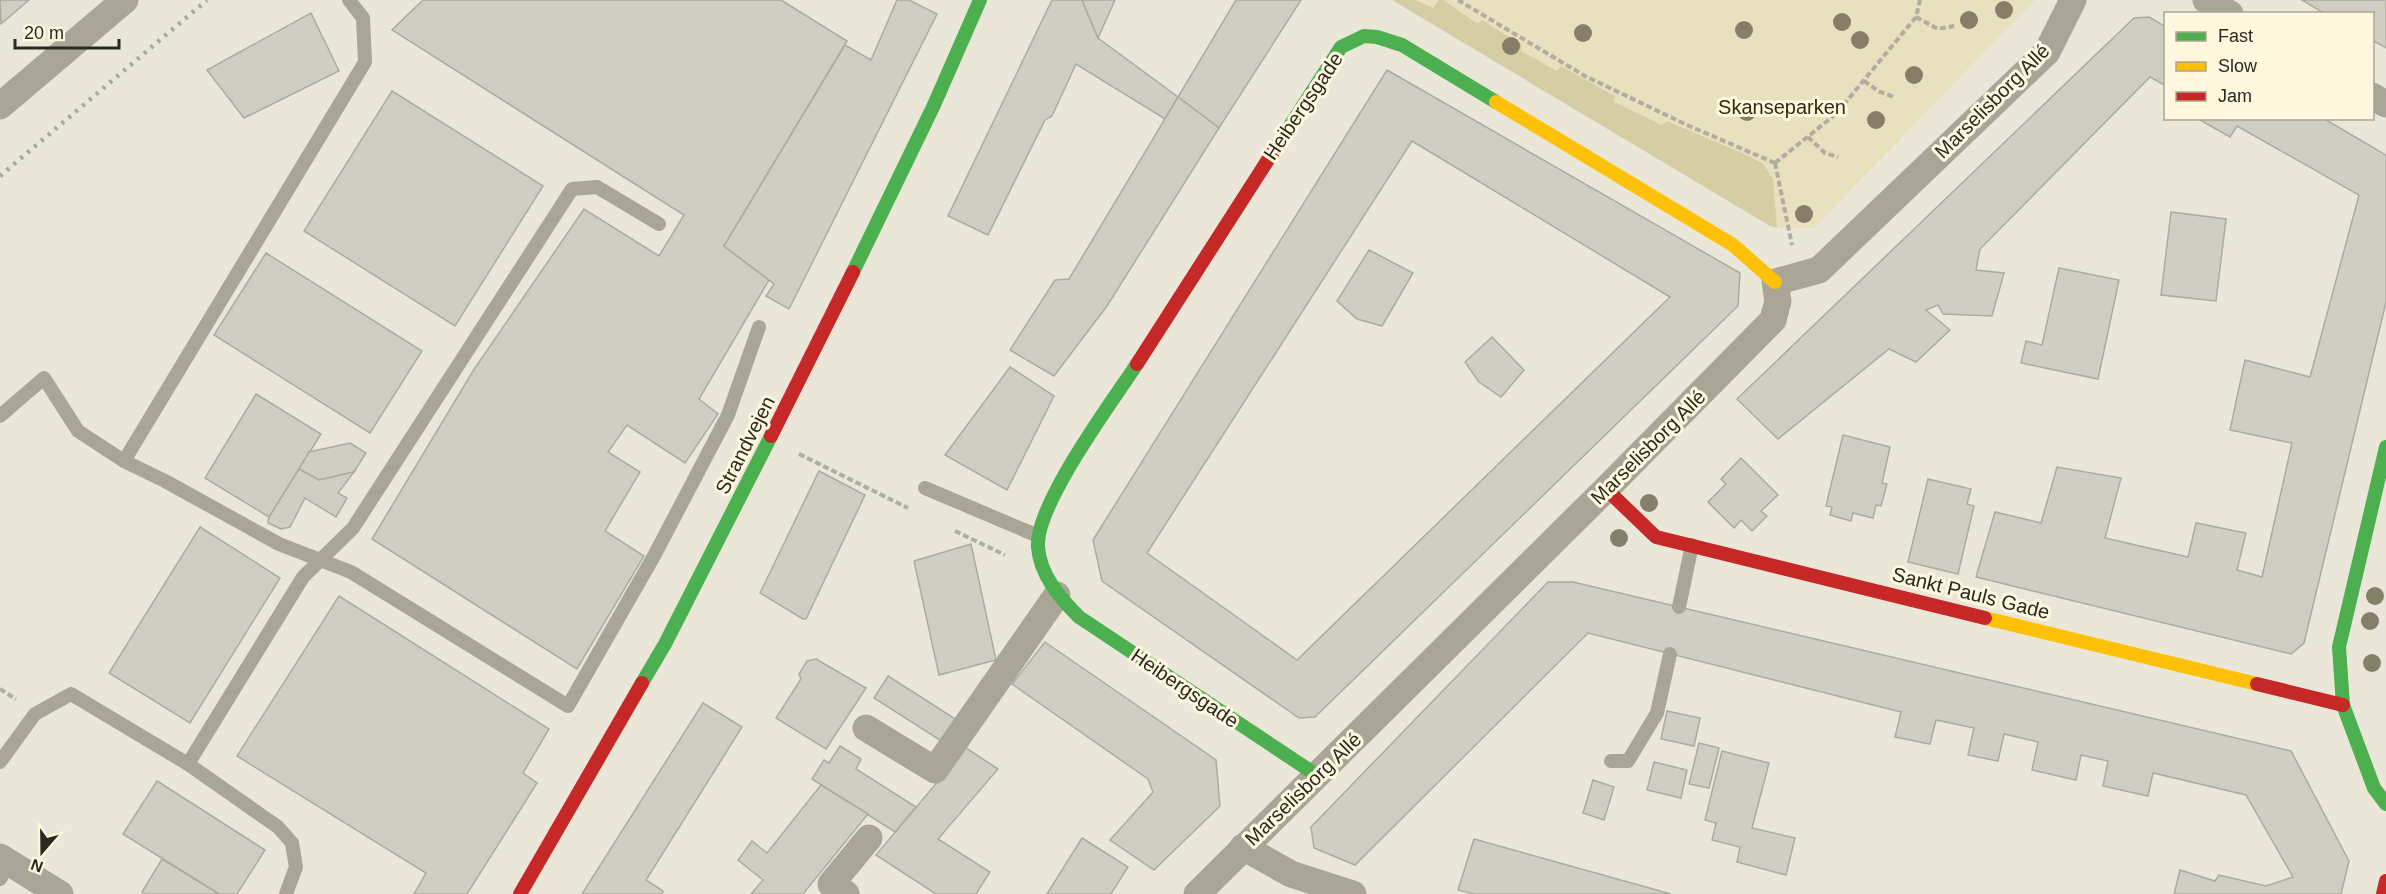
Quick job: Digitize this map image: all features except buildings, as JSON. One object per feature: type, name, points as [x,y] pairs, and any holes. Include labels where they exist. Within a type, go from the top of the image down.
[{"type":"street","points":[[0,106],[125,0]]},
{"type":"street","name":"Strandvejen","points":[[520,894],[665,644],[714,549],[889,199],[934,105],[980,0]]},
{"type":"street","name":"Marselisborg Allé","points":[[1197,894],[1606,489],[1773,320],[1778,301],[1775,282],[1818,270],[2047,52],[2073,0]]},
{"type":"street","points":[[2206,0],[2227,12]]},
{"type":"street","name":"Heibergsgade","points":[[1317,776],[1079,617],[1057,595],[1041,565],[1038,536],[1047,510],[1068,470],[1341,47],[1357,36],[1379,38],[1402,45],[1733,245],[1775,282]]},
{"type":"street","points":[[2386,447],[2338,647],[2343,705],[2374,789],[2386,804]]},
{"type":"street","name":"Sankt Pauls Gade","points":[[1606,489],[1656,537],[2343,705]]},
{"type":"street","points":[[866,728],[935,770],[1057,595]]},
{"type":"street","points":[[846,894],[831,884],[869,838]]},
{"type":"street","points":[[1243,848],[1291,874],[1353,894]]},
{"type":"street","points":[[3,867],[60,894]]},
{"type":"street","points":[[2383,894],[2386,881]]},
{"type":"lane","points":[[124,461],[365,62],[363,18],[350,0]]},
{"type":"lane","points":[[188,764],[303,577],[353,528],[572,189],[597,187],[659,224]]},
{"type":"lane","points":[[0,416],[45,378],[78,431],[124,461],[279,544],[351,572],[568,706],[654,556],[728,415],[759,327]]},
{"type":"lane","points":[[925,488],[1038,536]]},
{"type":"lane","points":[[1679,607],[1692,545]]},
{"type":"lane","points":[[1611,761],[1628,761],[1657,713],[1670,654]]},
{"type":"lane","points":[[0,762],[35,714],[71,694],[188,764],[278,827],[292,843],[296,867],[286,894]]},
{"type":"path","points":[[1458,0],[1585,76],[1687,125],[1775,163]]},
{"type":"path","points":[[1775,163],[1836,114],[1916,17],[1920,0]]},
{"type":"path","points":[[1916,17],[1938,29],[1953,26]]},
{"type":"path","points":[[1864,81],[1878,91],[1894,97]]},
{"type":"path","points":[[1808,136],[1825,153],[1838,157]]},
{"type":"path","points":[[1775,163],[1793,250],[1775,282]]},
{"type":"path","points":[[822,465],[913,510]]},
{"type":"path","points":[[954,530],[1017,561],[1041,558]]},
{"type":"green space","name":"Skanseparken","points":[[1392,0],[2035,0],[1814,228],[1777,228],[1770,226]]},
{"type":"shaded area","points":[[1392,0],[1416,0],[1433,8],[1439,0],[1443,0],[1478,24],[1482,20],[1522,45],[1521,51],[1557,71],[1561,66],[1615,96],[1614,102],[1662,125],[1667,121],[1763,164],[1773,179],[1777,228],[1770,226]]},
{"type":"railway","points":[[0,176],[207,0]]},
{"type":"traffic: fast","points":[[853,272],[934,105],[980,0]]},
{"type":"traffic: fast","points":[[1273,152],[1341,47],[1364,36],[1377,37],[1402,45],[1496,102]]},
{"type":"traffic: fast","points":[[1137,364],[1077,454],[1049,506],[1040,529],[1038,547],[1043,567],[1058,594],[1079,617],[1318,776]]},
{"type":"traffic: fast","points":[[642,683],[665,644],[771,436]]},
{"type":"traffic: fast","points":[[2386,447],[2339,647],[2343,705],[2374,788],[2386,804]]},
{"type":"traffic: slow","points":[[1496,102],[1733,245],[1775,282]]},
{"type":"traffic: slow","points":[[1985,618],[2257,684]]},
{"type":"traffic: jam","points":[[1137,364],[1273,152]]},
{"type":"traffic: jam","points":[[771,436],[853,272]]},
{"type":"traffic: jam","points":[[1606,489],[1656,537],[1985,618]]},
{"type":"traffic: jam","points":[[520,894],[642,683]]},
{"type":"traffic: jam","points":[[2257,684],[2343,705]]},
{"type":"traffic: jam","points":[[2383,894],[2386,881]]}]
